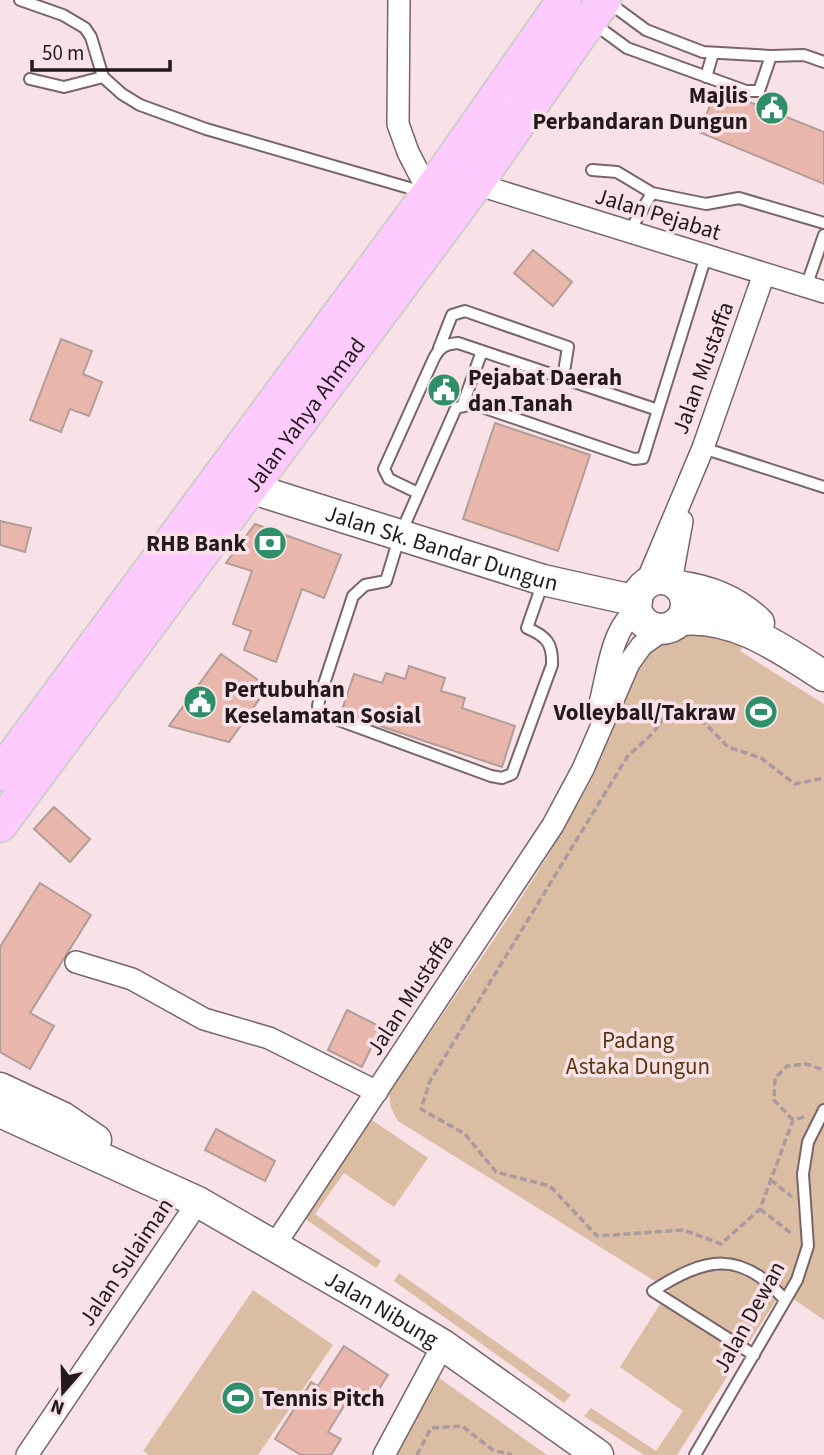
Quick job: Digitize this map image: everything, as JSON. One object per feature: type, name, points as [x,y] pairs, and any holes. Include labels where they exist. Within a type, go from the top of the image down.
[{"type":"main road","name":"Jalan Yahya Ahmad","points":[[0,774],[429,193],[564,0]]},
{"type":"main road","name":"Jalan Yahya Ahmad","points":[[0,825],[476,184],[600,7]]},
{"type":"main road","name":"Jalan Sk. Bandar Dungun","points":[[250,488],[543,580],[654,593],[706,591],[750,614],[786,651]]},
{"type":"main road","points":[[654,593],[686,603],[673,624],[648,625],[654,593]]},
{"type":"main road","name":"Jalan Sk. Bandar Dungun","points":[[673,624],[717,619],[786,651],[824,676]]},
{"type":"main road","name":"Jalan Nibung","points":[[0,1088],[62,1116],[154,1180]]},
{"type":"main road","name":"Jalan Nibung","points":[[0,1112],[198,1202],[443,1345],[598,1455]]},
{"type":"street","points":[[399,0],[398,124],[408,152],[429,193]]},
{"type":"street","name":"Jalan Pejabat","points":[[476,184],[815,290]]},
{"type":"street","name":"Jalan Mustaffa","points":[[583,769],[619,631],[626,618],[654,593],[690,478],[764,274]]},
{"type":"street","name":"Jalan Mustaffa","points":[[274,1246],[553,825],[583,769],[629,663],[642,645],[673,624]]},
{"type":"street","points":[[76,962],[132,979],[204,1019],[279,1042],[377,1092]]},
{"type":"street","name":"Jalan Sulaiman","points":[[27,1455],[198,1202]]},
{"type":"street","points":[[384,1455],[443,1345]]},
{"type":"lane","points":[[20,0],[63,15],[85,28],[92,37],[103,77],[122,94],[162,113],[429,193]]},
{"type":"lane","points":[[600,7],[646,30],[703,52],[804,55],[824,62]]},
{"type":"lane","points":[[600,7],[627,48],[746,91],[759,91],[771,55]]},
{"type":"lane","points":[[706,77],[713,53]]},
{"type":"lane","points":[[30,79],[64,87],[103,77]]},
{"type":"lane","points":[[592,170],[617,172],[652,192],[706,204],[739,198],[824,223]]},
{"type":"lane","points":[[629,232],[652,192]]},
{"type":"lane","points":[[815,290],[824,235]]},
{"type":"lane","points":[[463,404],[473,404],[634,460],[643,458],[706,256]]},
{"type":"lane","points":[[418,493],[389,479],[384,469],[452,315],[465,312],[568,347],[563,378]]},
{"type":"lane","points":[[439,348],[458,343],[658,410]]},
{"type":"lane","points":[[482,352],[463,404],[452,414],[400,535],[386,581],[365,585],[353,596],[318,706],[321,714],[491,776],[502,778],[512,774],[552,664],[553,649],[545,636],[527,628],[543,580]]},
{"type":"lane","points":[[703,448],[824,487]]},
{"type":"lane","name":"Jalan Dewan","points":[[695,1455],[797,1280],[808,1246],[803,1174],[808,1142],[824,1110]]},
{"type":"lane","points":[[754,1355],[653,1291],[678,1275],[707,1265],[730,1264],[755,1270],[786,1300]]},
{"type":"path","points":[[793,1119],[760,1209],[722,1244],[684,1230],[597,1236],[550,1186],[496,1172],[465,1133],[421,1109],[430,1081],[627,757],[653,733],[669,711],[688,706],[728,747],[761,758],[795,783],[824,778]]},
{"type":"path","points":[[793,1119],[774,1100],[775,1078],[787,1066],[806,1065],[824,1070]]},
{"type":"path","points":[[793,1119],[811,1116]]},
{"type":"path","points":[[771,1180],[804,1207]]},
{"type":"path","points":[[760,1209],[808,1246]]},
{"type":"path","points":[[417,1455],[431,1428],[462,1426],[493,1450],[512,1455]]},
{"type":"green space","name":"Padang Astaka Dungun","points":[[701,631],[745,642],[740,651],[824,704],[824,1320],[782,1291],[677,1455],[644,1455],[584,1416],[591,1408],[656,1451],[683,1411],[620,1367],[669,1290],[398,1121],[391,1108],[389,1093],[493,941],[567,824],[596,770],[623,695],[638,666],[650,652],[666,642]]},
{"type":"green space","points":[[369,1118],[428,1158],[394,1207],[344,1173],[315,1214],[381,1261],[376,1268],[301,1216]]},
{"type":"green space","points":[[399,1273],[571,1395],[564,1403],[394,1281]]},
{"type":"green space","name":"Tennis Pitch","points":[[253,1290],[333,1345],[258,1455],[149,1455],[143,1451]]},
{"type":"green space","points":[[432,1373],[547,1455],[387,1455]]},
{"type":"building","points":[[717,89],[824,132],[824,184],[699,132]]},
{"type":"building","points":[[533,250],[572,282],[553,306],[514,273]]},
{"type":"building","points":[[61,339],[92,351],[83,374],[102,382],[89,416],[70,409],[61,432],[30,420]]},
{"type":"building","points":[[495,423],[590,455],[558,551],[463,519]]},
{"type":"building","points":[[0,521],[31,528],[25,552],[0,545]]},
{"type":"building","points":[[255,524],[341,555],[324,598],[302,589],[276,662],[244,650],[251,631],[233,624],[252,571],[226,563]]},
{"type":"building","points":[[221,654],[268,687],[229,742],[169,726]]},
{"type":"building","points":[[409,666],[445,678],[441,691],[465,698],[462,708],[515,726],[502,767],[341,713],[354,674],[382,683],[386,673],[405,679]]},
{"type":"building","points":[[54,807],[90,839],[70,862],[34,829]]},
{"type":"building","points":[[40,883],[91,915],[30,1013],[54,1026],[30,1069],[0,1052],[0,947]]},
{"type":"building","points":[[347,1010],[381,1027],[362,1067],[328,1050]]},
{"type":"building","points":[[216,1129],[275,1161],[265,1181],[205,1150]]},
{"type":"building","points":[[344,1346],[388,1375],[369,1404],[352,1393],[328,1432],[341,1439],[331,1455],[301,1455],[275,1439],[311,1382],[318,1386]]},
{"type":"place","name":"Majlis Perbandaran Dungun","points":[[772,108]]},
{"type":"place","name":"Pejabat Daerah dan Tanah","points":[[444,390]]},
{"type":"place","name":"RHB Bank","points":[[270,543]]},
{"type":"place","name":"Pertubuhan Keselamatan Sosial","points":[[200,702]]},
{"type":"place","name":"Volleyball/Takraw","points":[[761,712]]},
{"type":"place","name":"Tennis Pitch","points":[[238,1398]]}]
